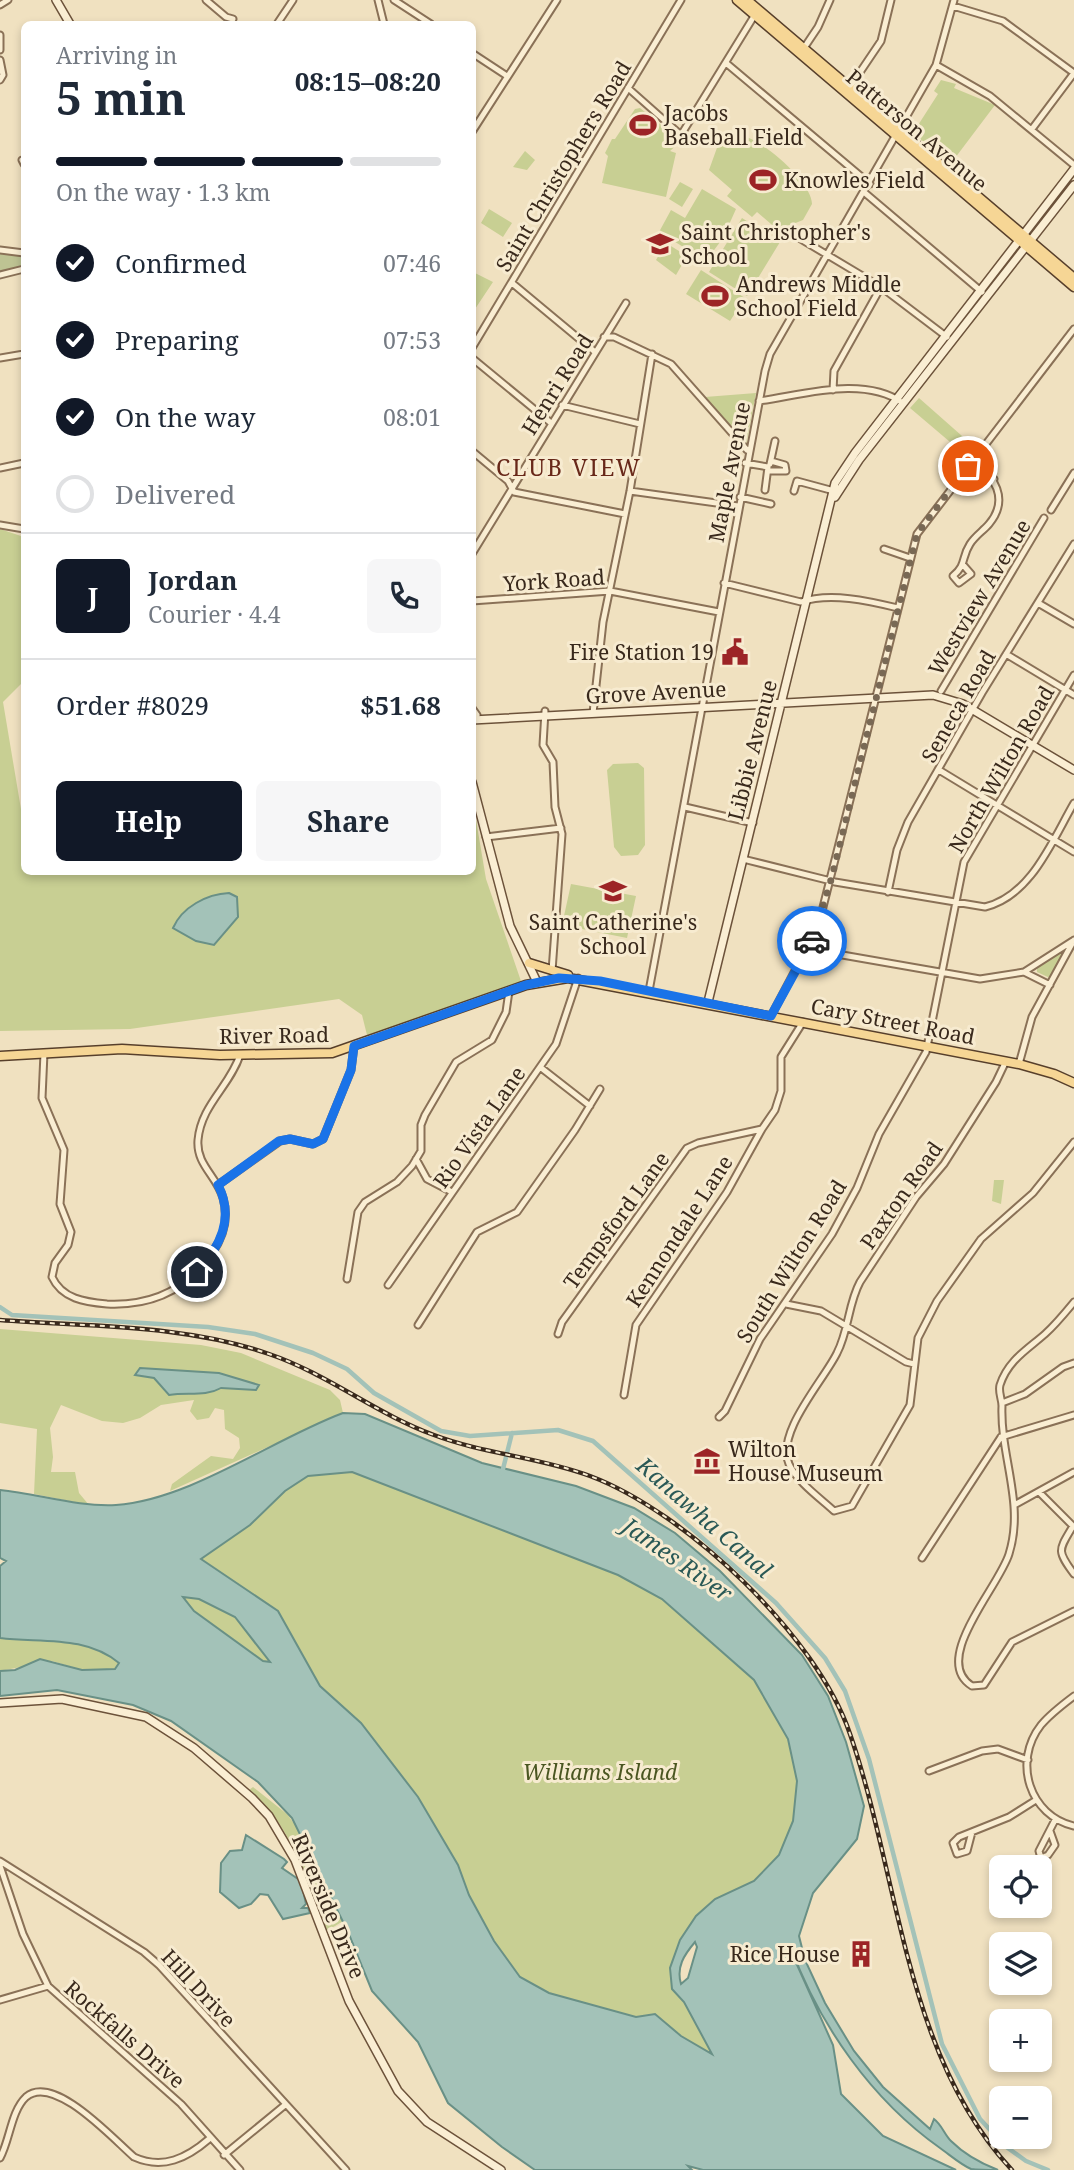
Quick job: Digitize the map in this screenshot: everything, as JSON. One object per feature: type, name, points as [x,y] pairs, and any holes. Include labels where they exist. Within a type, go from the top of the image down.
[{"type":"main road","name":"Patterson Avenue","points":[[737,0],[757,12]]},
{"type":"main road","name":"Patterson Avenue","points":[[747,0],[802,51],[1074,278]]},
{"type":"main road","points":[[59,1],[69,21]]},
{"type":"main road","name":"Libbie Avenue","points":[[708,1002],[834,491],[850,459],[953,341],[988,296],[1074,167]]},
{"type":"main road","name":"Libbie Avenue","points":[[830,507],[846,476],[945,335],[981,291],[1072,191]]},
{"type":"main road","name":"Patterson Avenue","points":[[1027,240],[1074,287]]},
{"type":"main road","name":"Grove Avenue","points":[[476,715],[703,706],[941,691],[975,708],[1074,770]]},
{"type":"main road","name":"Grove Avenue","points":[[876,695],[933,695],[975,708]]},
{"type":"main road","name":"Grove Avenue","points":[[1033,743],[1074,765]]},
{"type":"main road","points":[[476,798],[513,936],[537,982]]},
{"type":"main road","points":[[528,962],[578,978]]},
{"type":"main road","name":"Cary Street Road","points":[[537,982],[578,978],[708,1002],[1006,1061],[1054,1074],[1074,1083]]},
{"type":"main road","name":"River Road","points":[[0,1055],[128,1049],[240,1055],[316,1055],[354,1046],[537,982]]},
{"type":"main road","name":"Riverside Drive","points":[[0,1703],[62,1699],[132,1713],[164,1726],[242,1789],[269,1816],[295,1860],[349,2001],[398,2091],[427,2123],[501,2170]]},
{"type":"street","points":[[0,5],[8,0]]},
{"type":"street","points":[[206,0],[226,17],[233,19]]},
{"type":"street","points":[[279,21],[293,0]]},
{"type":"street","points":[[378,0],[383,21]]},
{"type":"street","points":[[394,0],[426,21]]},
{"type":"street","points":[[476,126],[557,0]]},
{"type":"street","name":"Saint Christophers Road","points":[[476,341],[681,0]]},
{"type":"street","points":[[802,51],[818,27],[830,0]]},
{"type":"street","points":[[848,90],[881,41],[891,0]]},
{"type":"street","points":[[953,3],[1003,21],[1074,73],[1032,129]]},
{"type":"street","name":"Maple Avenue","points":[[649,991],[685,807],[747,450],[770,354],[936,65],[953,3]]},
{"type":"street","points":[[628,88],[681,135],[757,12]]},
{"type":"street","points":[[0,34],[0,50]]},
{"type":"street","points":[[476,56],[507,76]]},
{"type":"street","points":[[0,60],[3,75],[0,80]]},
{"type":"street","points":[[726,63],[870,184]]},
{"type":"street","points":[[936,65],[974,84],[1032,129],[1074,167]]},
{"type":"street","points":[[864,193],[988,296]]},
{"type":"street","points":[[799,239],[881,287],[953,341]]},
{"type":"street","points":[[0,250],[21,253]]},
{"type":"street","points":[[0,275],[21,270]]},
{"type":"street","points":[[512,282],[595,352]]},
{"type":"street","points":[[833,390],[834,371],[881,287]]},
{"type":"street","name":"Henri Road","points":[[476,548],[626,303]]},
{"type":"street","points":[[771,1016],[818,927],[917,534],[1074,329]]},
{"type":"street","points":[[604,337],[614,337],[671,364],[747,450]]},
{"type":"street","points":[[0,358],[21,354]]},
{"type":"street","points":[[592,710],[652,354]]},
{"type":"street","points":[[476,361],[551,423]]},
{"type":"street","points":[[759,401],[833,390],[866,389],[900,401]]},
{"type":"street","points":[[562,405],[640,424]]},
{"type":"street","points":[[765,490],[775,440]]},
{"type":"street","points":[[476,454],[508,481],[512,489],[625,514]]},
{"type":"street","points":[[964,566],[969,545],[994,516],[998,505],[994,479],[973,459]]},
{"type":"street","points":[[745,463],[769,466]]},
{"type":"street","points":[[0,467],[21,464]]},
{"type":"street","points":[[968,466],[988,480],[994,479]]},
{"type":"street","name":"Westview Avenue","points":[[1051,510],[1074,473]]},
{"type":"street","points":[[794,491],[797,481],[834,491]]},
{"type":"street","points":[[630,491],[738,506]]},
{"type":"street","points":[[740,497],[771,504]]},
{"type":"street","name":"Westview Avenue","points":[[941,691],[1044,518]]},
{"type":"street","points":[[0,525],[21,528]]},
{"type":"street","name":"Seneca Road","points":[[888,892],[902,834],[1006,654],[1072,553],[1074,544]]},
{"type":"street","points":[[884,549],[911,558]]},
{"type":"street","points":[[724,583],[801,602],[861,600],[898,607]]},
{"type":"street","name":"York Road","points":[[476,601],[610,591],[719,612]]},
{"type":"street","points":[[1038,603],[1074,624]]},
{"type":"street","points":[[1006,654],[1074,695]]},
{"type":"street","name":"North Wilton Road","points":[[927,1046],[964,862],[1074,675]]},
{"type":"street","points":[[544,713],[543,745],[553,762],[555,807],[561,828],[552,971]]},
{"type":"street","points":[[939,770],[1074,852]]},
{"type":"street","points":[[743,859],[888,892],[985,907],[1006,899],[1023,885],[1074,803]]},
{"type":"street","points":[[685,807],[753,823]]},
{"type":"street","points":[[486,837],[561,828]]},
{"type":"street","points":[[808,949],[980,979],[1024,972],[1074,940]]},
{"type":"street","points":[[1019,1064],[1028,1026],[1074,940]]},
{"type":"street","points":[[1024,972],[1050,985]]},
{"type":"street","name":"Rio Vista Lane","points":[[388,1285],[556,1044],[578,978]]},
{"type":"street","points":[[347,1279],[351,1274],[358,1212],[365,1202],[397,1182],[416,1159],[421,1151],[421,1125],[425,1115],[456,1062],[492,1040],[506,1012],[509,991]]},
{"type":"street","points":[[762,1129],[775,1110],[781,1091],[780,1057],[803,1022]]},
{"type":"street","points":[[218,1185],[279,1141],[290,1139],[313,1144],[323,1139],[351,1070],[354,1046]]},
{"type":"street","name":"South Wilton Road","points":[[719,1417],[725,1411],[760,1339],[786,1304],[850,1202],[879,1134],[927,1046]]},
{"type":"street","points":[[44,1053],[41,1094],[64,1150],[60,1204],[71,1232],[65,1249],[55,1263],[52,1277],[68,1295],[97,1303],[132,1303],[163,1296],[184,1285],[203,1266],[224,1230],[225,1204],[218,1185],[201,1161],[199,1135],[212,1100],[240,1055]]},
{"type":"street","name":"Paxton Road","points":[[914,1364],[913,1396],[906,1414],[852,1506],[834,1511],[791,1468],[786,1451],[800,1412],[837,1354],[848,1326],[853,1294],[860,1282],[916,1197],[944,1164],[996,1082],[1006,1061]]},
{"type":"street","points":[[540,1067],[590,1106]]},
{"type":"street","points":[[418,1325],[477,1232],[517,1212],[600,1089]]},
{"type":"street","name":"Tempsford Lane","points":[[558,1334],[562,1322],[683,1153],[698,1143],[762,1129]]},
{"type":"street","name":"Kennondale Lane","points":[[624,1395],[636,1325],[727,1192],[762,1129]]},
{"type":"street","points":[[786,1304],[812,1307],[906,1362],[914,1364],[922,1328],[962,1264],[990,1228],[1045,1181],[1074,1142]]},
{"type":"street","points":[[416,1159],[427,1179],[452,1192]]},
{"type":"street","points":[[1074,1302],[1044,1335],[1024,1348],[1000,1384],[1001,1437],[1016,1504],[1014,1537],[1006,1566],[967,1629],[959,1648],[957,1664],[961,1677],[975,1687],[984,1685],[1012,1642],[1074,1611]]},
{"type":"street","points":[[1002,1403],[1025,1394],[1055,1372],[1074,1363]]},
{"type":"street","points":[[922,1558],[1001,1437],[1074,1415]]},
{"type":"street","points":[[1016,1504],[1074,1472]]},
{"type":"street","points":[[1039,1492],[1074,1527],[1061,1544],[1060,1552],[1074,1574]]},
{"type":"street","points":[[1074,1696],[1040,1726],[1028,1751],[1031,1790],[1035,1800],[1055,1820],[1074,1826]]},
{"type":"street","points":[[929,1771],[960,1758],[998,1749],[1028,1760]]},
{"type":"street","points":[[972,1832],[1009,1817],[1035,1800]]},
{"type":"street","points":[[1050,1831],[1055,1820]]},
{"type":"street","name":"Rockfalls Drive","points":[[0,1863],[23,1934],[48,1986],[181,2104],[209,2139],[240,2170]]},
{"type":"street","name":"Hill Drive","points":[[0,1863],[144,1952],[346,2170]]},
{"type":"street","points":[[0,2000],[48,1986]]},
{"type":"street","points":[[0,2158],[19,2106],[26,2097],[44,2091],[66,2098],[134,2157],[148,2164],[176,2162],[187,2158],[209,2139]]},
{"type":"street","points":[[224,2155],[285,2105]]},
{"type":"green space","points":[[941,80],[956,84],[954,88],[995,105],[952,162],[947,163],[913,133],[938,94],[934,91]]},
{"type":"green space","points":[[640,108],[681,141],[670,151],[676,153],[666,197],[602,183],[608,156],[605,153],[612,139],[615,139],[635,109]]},
{"type":"green space","points":[[734,134],[755,141],[768,150],[803,183],[810,194],[812,204],[803,220],[778,230],[757,212],[752,217],[727,196],[732,190],[709,170],[718,145]]},
{"type":"green space","points":[[525,151],[535,160],[527,170],[513,167]]},
{"type":"green space","points":[[680,182],[693,189],[682,207],[669,199]]},
{"type":"green space","points":[[702,189],[736,209],[723,238],[706,261],[659,232],[671,210],[685,218]]},
{"type":"green space","points":[[489,209],[512,223],[503,237],[481,223]]},
{"type":"green space","points":[[742,218],[780,242],[747,296],[709,272]]},
{"type":"green space","points":[[666,243],[687,256],[676,275],[656,260]]},
{"type":"green space","points":[[0,253],[21,256],[21,270],[0,275]]},
{"type":"green space","name":"Andrews Middle School Field","points":[[701,270],[745,298],[730,321],[686,294]]},
{"type":"green space","points":[[476,274],[493,282],[476,308]]},
{"type":"green space","points":[[756,393],[746,445],[705,397]]},
{"type":"green space","points":[[919,398],[970,443],[963,453],[910,408]]},
{"type":"green space","points":[[0,529],[21,536],[21,684],[3,702],[21,809],[21,875],[476,875],[476,820],[486,879],[522,984],[367,1035],[362,1015],[339,999],[130,1029],[0,1031]]},
{"type":"green space","points":[[638,763],[644,768],[645,845],[638,855],[621,856],[614,847],[607,770],[613,764]]},
{"type":"green space","points":[[571,884],[636,896],[627,938],[562,925]]},
{"type":"green space","points":[[1062,950],[1064,954],[1050,978],[1037,972],[1037,967]]},
{"type":"green space","points":[[994,1180],[1004,1180],[1001,1204],[992,1201]]},
{"type":"green space","points":[[0,1329],[201,1345],[241,1353],[330,1390],[340,1400],[343,1413],[170,1491],[172,1484],[211,1456],[233,1459],[240,1448],[239,1438],[225,1429],[224,1410],[215,1408],[209,1418],[197,1420],[190,1411],[194,1400],[161,1405],[140,1418],[123,1423],[102,1421],[61,1405],[50,1428],[53,1457],[51,1472],[75,1472],[79,1493],[89,1505],[34,1494],[37,1429],[0,1423]]},
{"type":"green space","name":"Williams Island","points":[[352,1472],[618,1575],[662,1599],[754,1680],[788,1739],[797,1781],[793,1821],[779,1855],[754,1881],[715,1899],[680,1940],[670,1968],[672,1989],[684,2002],[713,2055],[681,2036],[655,2014],[636,2017],[548,1993],[520,1977],[494,1941],[469,1895],[458,1865],[418,1797],[361,1723],[320,1686],[278,1611],[201,1559],[250,1525],[285,1491],[309,1476]]},
{"type":"green space","points":[[182,1597],[199,1599],[235,1617],[270,1662],[263,1661],[194,1611]]},
{"type":"green space","points":[[0,1638],[77,1644],[106,1654],[119,1663],[115,1669],[82,1670],[52,1661],[0,1671]]},
{"type":"green space","points":[[253,1787],[287,1814],[302,1834],[345,1920],[325,1932],[297,1855],[276,1820],[249,1790]]},
{"type":"water","points":[[229,893],[237,897],[238,917],[214,945],[196,941],[173,928],[182,914],[196,903]]},
{"type":"water","points":[[140,1368],[219,1373],[259,1385],[256,1390],[221,1388],[203,1393],[169,1395],[154,1378],[135,1375]]},
{"type":"water","name":"James River","points":[[343,1413],[365,1414],[482,1463],[576,1486],[634,1508],[675,1533],[720,1571],[802,1655],[828,1696],[846,1742],[864,1806],[857,1839],[813,1893],[799,1936],[805,1960],[825,2003],[854,2051],[883,2087],[930,2129],[934,2119],[961,2150],[998,2170],[971,2169],[963,2165],[915,2129],[892,2107],[851,2059],[833,2033],[791,1948],[793,1956],[833,2045],[841,2094],[883,2136],[956,2170],[703,2170],[688,2166],[692,2170],[535,2170],[448,2103],[418,2042],[372,1991],[348,1932],[292,1818],[258,1782],[171,1721],[133,1705],[57,1690],[0,1696],[0,1671],[15,1670],[40,1659],[82,1670],[115,1669],[119,1663],[106,1654],[77,1644],[0,1638],[0,1566],[6,1561],[0,1558],[0,1490],[87,1504],[116,1505],[144,1501],[202,1481]],"holes":[[[352,1472],[618,1575],[662,1599],[754,1680],[788,1739],[797,1781],[793,1821],[779,1855],[754,1881],[715,1899],[696,1916],[680,1940],[670,1968],[672,1989],[684,2002],[712,2054],[681,2036],[655,2014],[636,2017],[549,1993],[520,1977],[494,1941],[469,1895],[458,1865],[418,1797],[361,1723],[320,1686],[278,1611],[201,1559],[250,1525],[285,1491],[308,1476]],[[183,1597],[199,1599],[235,1617],[270,1662],[263,1661],[194,1611]],[[695,1942],[697,1947],[688,1978],[681,1984],[680,1967]]]},
{"type":"water","points":[[246,1835],[287,1862],[282,1868],[301,1881],[306,1904],[302,1908],[308,1908],[310,1913],[283,1919],[268,1895],[260,1894],[251,1904],[239,1908],[220,1892],[221,1863],[230,1851],[242,1850]]},
{"type":"waterway","name":"Kanawha Canal","points":[[0,1307],[12,1315],[208,1327],[255,1334],[313,1353],[347,1369],[374,1393],[441,1431],[470,1436],[558,1430],[593,1441],[776,1603],[825,1658],[845,1691],[869,1759],[942,2044],[980,2119],[1005,2146],[1026,2161],[1048,2170]]},
{"type":"waterway","points":[[502,1473],[512,1433]]},
{"type":"railway","points":[[0,1320],[170,1332],[237,1344],[269,1354],[312,1372],[392,1416],[434,1435],[590,1476],[627,1493],[706,1548],[744,1582],[779,1619],[809,1657],[833,1696],[850,1734],[867,1789],[909,1963],[926,2019],[948,2074],[976,2124],[1012,2170]]},
{"type":"way so far","points":[[812,941],[831,880],[917,534],[968,466]]},
{"type":"place","name":"Jacobs Baseball Field","points":[[643,125]]},
{"type":"place","name":"Knowles Field","points":[[763,180]]},
{"type":"place","name":"Saint Christopher's School","points":[[660,244]]},
{"type":"place","name":"Andrews Middle School Field","points":[[715,296]]},
{"type":"place","name":"Fire Station 19","points":[[735,652]]},
{"type":"place","name":"Saint Catherine's School","points":[[613,891]]},
{"type":"place","name":"Wilton House Museum","points":[[707,1461]]},
{"type":"place","name":"Rice House","points":[[861,1954]]},
{"type":"district","name":"CLUB VIEW","points":[[569,467]]},
{"type":"route","points":[[197,1272],[219,1243],[224,1230],[225,1204],[218,1185],[279,1141],[290,1139],[313,1144],[323,1139],[351,1070],[355,1057],[354,1046],[526,985],[559,978],[600,981],[771,1016],[812,941]]}]
